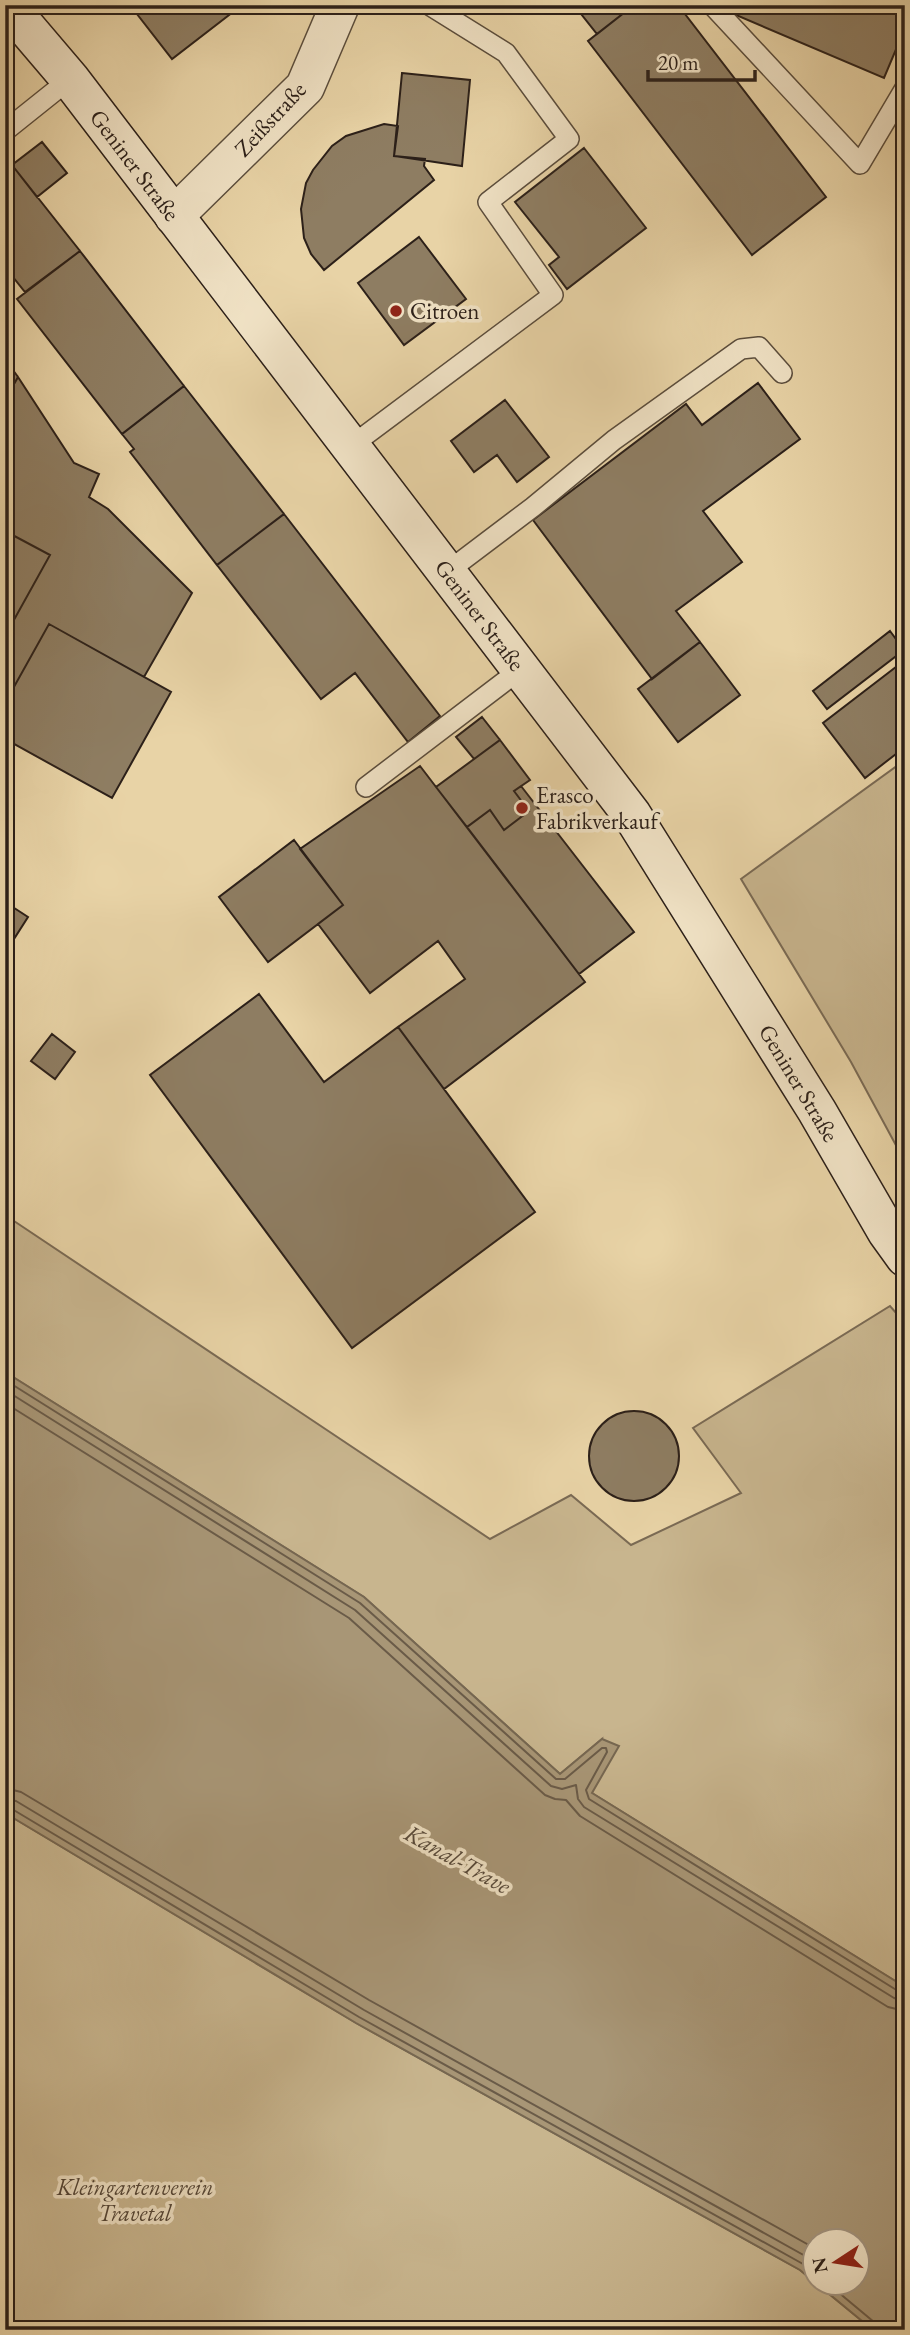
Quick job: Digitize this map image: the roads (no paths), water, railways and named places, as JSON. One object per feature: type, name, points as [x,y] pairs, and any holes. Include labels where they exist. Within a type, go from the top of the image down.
[{"type":"main road","name":"Geniner Straße","points":[[7,5],[70,79],[638,825],[817,1111],[887,1232],[905,1257]]},
{"type":"main road","name":"Zeißstraße","points":[[174,216],[305,87],[340,5]]},
{"type":"lane","points":[[351,446],[553,295],[488,202],[569,139],[506,53],[429,5]]},
{"type":"lane","points":[[712,5],[860,164],[905,88]]},
{"type":"lane","points":[[5,131],[70,79]]},
{"type":"lane","points":[[447,572],[491,540],[614,440],[741,349],[759,347],[782,373]]},
{"type":"lane","points":[[366,787],[521,669]]},
{"type":"water","name":"Kanal-Trave","points":[[5,1372],[364,1597],[560,1774],[602,1739],[619,1746],[592,1793],[905,1987],[905,2330],[873,2330],[832,2296],[872,2296],[872,2226],[802,2226],[802,2272],[356,2023],[5,1813]]},
{"type":"place","name":"Citroen","points":[[396,311]]},
{"type":"place","name":"Erasco Fabrikverkauf","points":[[522,808]]},
{"type":"park label","name":"Kleingartenverein Travetal","points":[[135,2200]]}]
